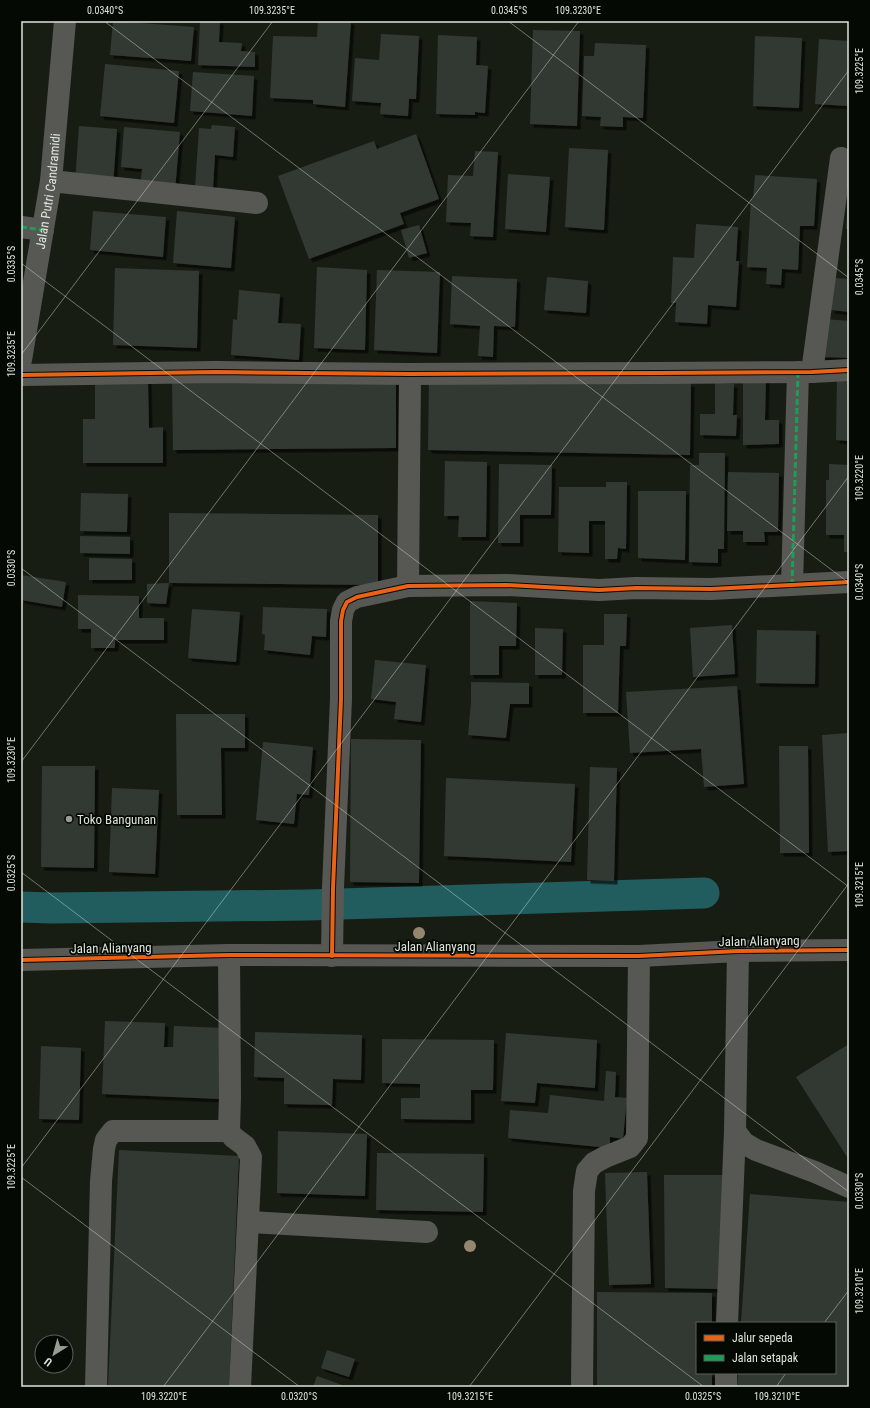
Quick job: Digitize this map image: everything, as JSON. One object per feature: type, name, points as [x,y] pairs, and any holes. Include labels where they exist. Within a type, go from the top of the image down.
[{"type":"street","name":"Jalan Putri Candramidi","points":[[21,360],[50,181],[66,21]]},
{"type":"street","points":[[792,585],[805,372],[841,158]]},
{"type":"street","points":[[50,181],[257,203]]},
{"type":"street","points":[[21,227],[43,230]]},
{"type":"street","points":[[21,375],[215,372],[410,374],[805,372],[849,370]]},
{"type":"street","points":[[408,586],[410,374]]},
{"type":"street","points":[[332,946],[332,888],[341,699],[341,621],[343,610],[347,602],[357,597],[408,586],[507,586],[599,590],[636,588],[711,588],[849,582]]},
{"type":"street","name":"Jalan Alianyang","points":[[21,960],[229,955],[332,946],[639,956],[738,951],[849,950]]},
{"type":"street","points":[[727,1322],[735,1131],[738,951]]},
{"type":"street","points":[[229,955],[230,1096],[228,1131],[245,1146],[251,1157],[240,1387]]},
{"type":"street","points":[[582,1387],[584,1191],[587,1171],[594,1163],[605,1157],[630,1148],[637,1138],[639,956]]},
{"type":"street","points":[[96,1387],[102,1181],[106,1140],[114,1131],[228,1131]]},
{"type":"street","points":[[735,1131],[744,1142],[756,1150],[815,1172],[849,1187]]},
{"type":"street","points":[[248,1222],[427,1232]]},
{"type":"street","points":[[726,1374],[726,1387]]},
{"type":"building","points":[[113,21],[194,27],[191,61],[110,55]]},
{"type":"building","points":[[200,21],[220,21],[219,42],[242,43],[241,51],[255,52],[255,67],[198,65]]},
{"type":"building","points":[[318,21],[351,21],[345,107],[313,104],[313,100],[270,98],[273,36],[317,37]]},
{"type":"building","points":[[533,30],[580,31],[577,126],[530,124]]},
{"type":"building","points":[[381,34],[419,36],[416,99],[409,99],[408,116],[380,114],[381,103],[352,101],[355,58],[379,60]]},
{"type":"building","points":[[438,35],[477,37],[476,65],[488,66],[485,113],[475,112],[475,115],[436,114]]},
{"type":"building","points":[[755,36],[802,38],[799,108],[753,106]]},
{"type":"building","points":[[819,39],[849,41],[849,106],[815,104]]},
{"type":"building","points":[[595,43],[646,45],[643,118],[623,117],[623,127],[600,126],[601,117],[582,116],[584,56],[594,56]]},
{"type":"building","points":[[105,64],[179,71],[174,123],[100,116]]},
{"type":"building","points":[[193,72],[254,76],[252,116],[190,111]]},
{"type":"building","points":[[212,125],[235,127],[233,157],[215,155],[213,189],[195,188],[199,128],[211,129]]},
{"type":"building","points":[[79,126],[117,129],[113,186],[75,183]]},
{"type":"building","points":[[124,127],[180,132],[175,191],[140,189],[142,169],[121,167]]},
{"type":"building","points":[[416,134],[439,199],[400,213],[404,224],[309,259],[278,176],[374,141],[377,149]]},
{"type":"building","points":[[569,148],[608,150],[604,230],[565,227]]},
{"type":"building","points":[[475,151],[498,152],[493,237],[470,236],[471,223],[446,222],[448,175],[473,176]]},
{"type":"building","points":[[508,174],[550,177],[546,232],[505,229]]},
{"type":"building","points":[[755,175],[817,179],[814,226],[800,226],[798,270],[782,269],[781,285],[766,284],[767,268],[747,267],[751,199],[753,199]]},
{"type":"building","points":[[848,198],[849,229],[846,229]]},
{"type":"building","points":[[93,211],[166,217],[163,257],[90,250]]},
{"type":"building","points":[[177,211],[235,217],[231,268],[173,263]]},
{"type":"building","points":[[696,224],[738,227],[736,261],[739,261],[736,307],[708,305],[707,324],[675,322],[676,303],[671,303],[673,257],[694,258]]},
{"type":"building","points":[[419,225],[427,253],[409,258],[401,230]]},
{"type":"building","points":[[317,267],[367,270],[365,350],[314,348]]},
{"type":"building","points":[[115,268],[199,271],[197,348],[113,345]]},
{"type":"building","points":[[377,270],[440,272],[437,353],[374,350]]},
{"type":"building","points":[[452,276],[517,279],[515,327],[494,326],[493,357],[478,356],[480,326],[450,324]]},
{"type":"building","points":[[547,277],[588,281],[586,313],[544,310]]},
{"type":"building","points":[[835,278],[849,279],[849,312],[831,310]]},
{"type":"building","points":[[239,290],[280,294],[278,323],[301,324],[299,360],[231,355],[233,319],[237,320]]},
{"type":"building","points":[[825,319],[849,321],[849,358],[822,357]]},
{"type":"building","points":[[837,377],[849,377],[849,441],[836,440]]},
{"type":"building","points":[[429,378],[691,383],[690,455],[428,450]]},
{"type":"building","points":[[743,378],[766,379],[765,420],[779,420],[779,444],[743,445]]},
{"type":"building","points":[[396,379],[396,448],[173,450],[172,381]]},
{"type":"building","points":[[95,380],[148,380],[149,428],[163,427],[163,463],[83,463],[83,419],[95,419]]},
{"type":"building","points":[[715,383],[734,384],[733,415],[737,415],[736,436],[700,435],[700,414],[715,414]]},
{"type":"building","points":[[699,453],[725,453],[724,549],[718,549],[718,563],[689,562],[690,465],[699,465]]},
{"type":"building","points":[[445,461],[487,462],[486,537],[458,537],[459,516],[444,516]]},
{"type":"building","points":[[499,464],[552,465],[551,515],[520,515],[520,543],[498,543]]},
{"type":"building","points":[[829,464],[849,465],[849,552],[844,552],[844,535],[826,535],[826,480],[829,480]]},
{"type":"building","points":[[728,472],[779,473],[778,532],[764,532],[765,542],[743,542],[743,531],[727,531]]},
{"type":"building","points":[[606,482],[627,482],[626,549],[618,548],[617,559],[605,559],[605,521],[589,521],[589,553],[558,552],[559,487],[606,487]]},
{"type":"building","points":[[638,491],[686,491],[685,560],[638,558]]},
{"type":"building","points":[[81,493],[128,494],[127,532],[80,531]]},
{"type":"building","points":[[169,513],[378,515],[378,585],[169,583]]},
{"type":"building","points":[[80,536],[130,537],[130,554],[80,553]]},
{"type":"building","points":[[89,558],[132,559],[132,580],[89,580]]},
{"type":"building","points":[[21,575],[66,582],[62,607],[21,600]]},
{"type":"building","points":[[169,583],[166,604],[147,603],[147,584]]},
{"type":"building","points":[[78,595],[139,596],[139,618],[164,618],[164,640],[115,640],[115,648],[91,648],[91,629],[78,629]]},
{"type":"building","points":[[470,601],[517,603],[516,646],[499,646],[499,675],[470,675]]},
{"type":"building","points":[[263,607],[327,609],[326,637],[312,636],[310,655],[264,650],[265,635],[262,634]]},
{"type":"building","points":[[192,609],[240,612],[236,662],[188,658]]},
{"type":"building","points":[[604,614],[627,614],[626,646],[620,646],[618,713],[583,713],[583,645],[604,645]]},
{"type":"building","points":[[732,625],[735,674],[693,677],[690,628]]},
{"type":"building","points":[[535,628],[563,629],[562,675],[535,675]]},
{"type":"building","points":[[757,630],[816,631],[815,684],[756,683]]},
{"type":"building","points":[[375,660],[426,665],[421,722],[394,719],[396,702],[371,699]]},
{"type":"building","points":[[471,682],[529,683],[529,704],[510,704],[506,738],[468,735]]},
{"type":"building","points":[[737,686],[744,784],[704,787],[701,749],[630,753],[626,692]]},
{"type":"building","points":[[176,714],[245,714],[245,748],[221,748],[222,815],[177,815]]},
{"type":"building","points":[[849,733],[849,851],[828,852],[822,735]]},
{"type":"building","points":[[351,739],[421,740],[419,883],[350,882]]},
{"type":"building","points":[[263,742],[313,747],[309,795],[297,794],[294,824],[256,820]]},
{"type":"building","points":[[779,746],[808,746],[809,853],[780,853]]},
{"type":"building","points":[[42,766],[95,766],[94,868],[41,867]]},
{"type":"building","points":[[590,767],[617,768],[614,881],[587,880]]},
{"type":"building","points":[[446,778],[575,784],[571,862],[444,856]]},
{"type":"building","points":[[112,788],[159,790],[155,874],[109,872]]},
{"type":"building","points":[[105,1021],[165,1023],[164,1047],[173,1047],[174,1026],[223,1028],[220,1099],[102,1094]]},
{"type":"building","points":[[255,1032],[362,1035],[361,1080],[333,1079],[332,1105],[284,1104],[284,1078],[254,1077]]},
{"type":"building","points":[[506,1033],[597,1040],[595,1088],[537,1083],[535,1103],[501,1101]]},
{"type":"building","points":[[382,1039],[494,1040],[493,1090],[471,1090],[471,1120],[401,1119],[401,1098],[420,1098],[420,1084],[382,1083]]},
{"type":"building","points":[[849,1044],[849,1160],[796,1077]]},
{"type":"building","points":[[41,1046],[81,1048],[79,1120],[39,1119]]},
{"type":"building","points":[[606,1071],[616,1072],[615,1097],[627,1098],[623,1139],[610,1137],[610,1148],[508,1138],[510,1110],[548,1113],[550,1095],[604,1101]]},
{"type":"building","points":[[278,1131],[367,1134],[365,1196],[277,1193]]},
{"type":"building","points":[[119,1150],[239,1156],[229,1387],[108,1387]]},
{"type":"building","points":[[377,1153],[484,1154],[483,1212],[376,1210]]},
{"type":"building","points":[[647,1172],[651,1284],[609,1285],[605,1173]]},
{"type":"building","points":[[664,1175],[722,1175],[722,1289],[665,1288]]},
{"type":"building","points":[[750,1194],[849,1202],[849,1387],[737,1387],[738,1374],[836,1374],[836,1322],[741,1322]]},
{"type":"building","points":[[597,1292],[712,1293],[712,1322],[696,1322],[696,1374],[712,1374],[712,1387],[597,1387]]},
{"type":"building","points":[[327,1350],[355,1359],[349,1377],[321,1368]]},
{"type":"building","points":[[317,1376],[342,1385],[342,1387],[313,1387]]},
{"type":"waterway","points":[[21,907],[52,908],[308,905],[704,893]]},
{"type":"marked path","points":[[21,227],[43,230]]},
{"type":"marked path","points":[[792,585],[798,372]]},
{"type":"cycle path","points":[[21,375],[215,372],[410,374],[659,373],[812,372],[849,370]]},
{"type":"cycle path","points":[[332,956],[333,888],[341,699],[341,621],[343,610],[347,602],[357,597],[408,586],[507,585],[599,590],[636,588],[711,589],[849,582]]},
{"type":"cycle path","points":[[21,960],[229,955],[639,956],[738,951],[849,950]]},
{"type":"place","name":"Toko Bangunan","points":[[69,819]]}]
